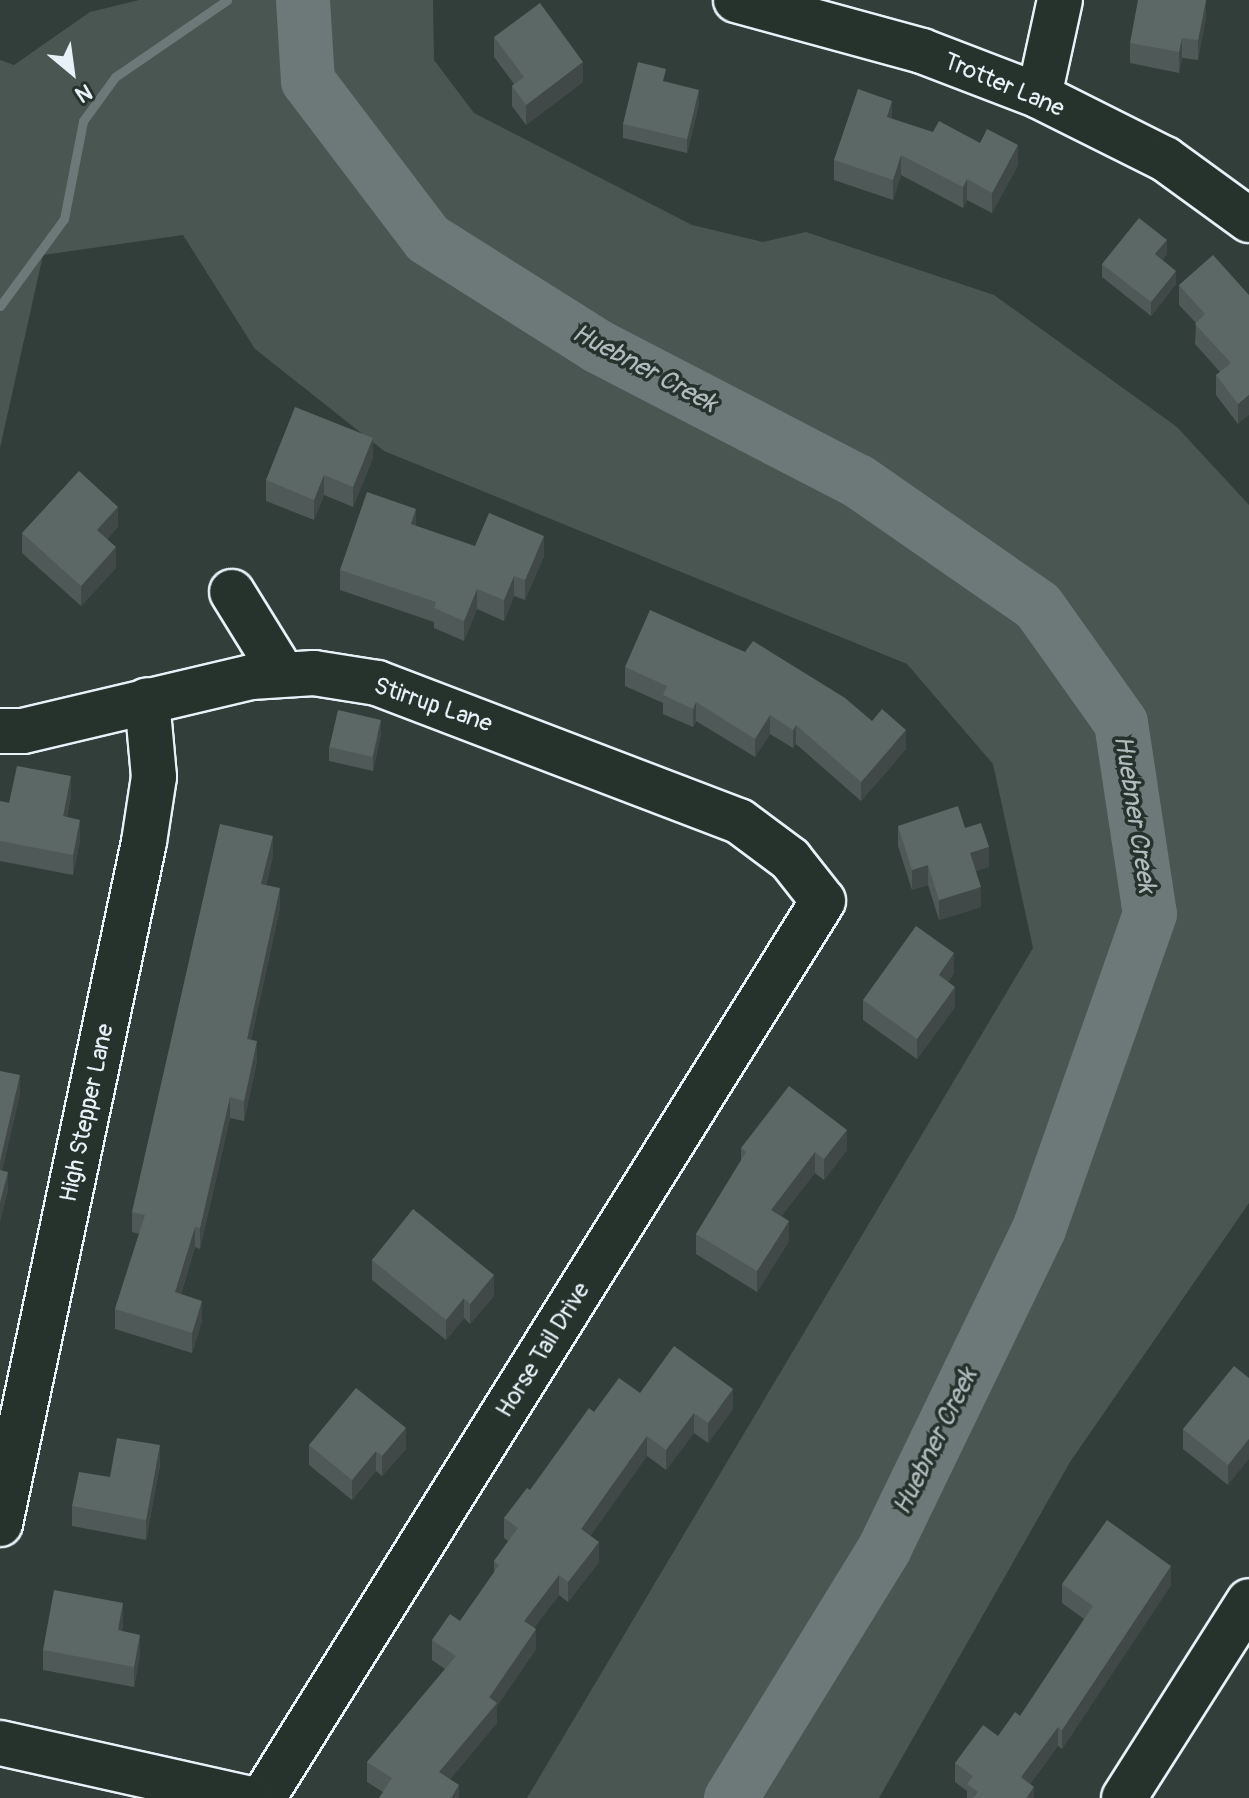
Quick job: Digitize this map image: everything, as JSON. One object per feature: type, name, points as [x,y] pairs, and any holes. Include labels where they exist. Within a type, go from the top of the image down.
[{"type":"street","name":"Trotter Lane","points":[[736,0],[922,51],[1039,96],[1165,159],[1249,220]]},
{"type":"street","points":[[1039,96],[1060,0]]},
{"type":"street","points":[[232,592],[282,673]]},
{"type":"street","name":"Stirrup Lane","points":[[0,731],[23,731],[147,700],[282,673],[314,673],[407,693],[739,821],[790,859],[823,901]]},
{"type":"street","name":"High Stepper Lane","points":[[0,1524],[144,842],[154,777],[147,700]]},
{"type":"street","name":"Horse Tail Drive","points":[[263,1798],[823,901]]},
{"type":"street","points":[[1124,1798],[1249,1601]]},
{"type":"street","points":[[0,1743],[246,1798]]},
{"type":"shaded area","points":[[139,0],[433,0],[434,60],[474,113],[692,225],[763,242],[806,232],[994,295],[1177,427],[1249,505],[1249,1203],[1070,1462],[879,1798],[527,1798],[1033,948],[993,764],[907,664],[384,451],[255,349],[183,235],[43,255],[0,448],[0,60],[14,65],[90,12]]},
{"type":"building","points":[[1138,0],[1206,0],[1198,40],[1182,38],[1179,52],[1130,43]]},
{"type":"building","points":[[540,3],[583,62],[526,105],[512,86],[524,77],[494,37]]},
{"type":"building","points":[[638,62],[666,69],[663,81],[699,90],[687,139],[623,124]]},
{"type":"building","points":[[858,89],[892,101],[887,117],[933,132],[939,121],[980,143],[987,129],[1018,145],[992,193],[967,179],[963,187],[901,155],[893,180],[834,160]]},
{"type":"building","points":[[1139,218],[1167,240],[1155,254],[1176,271],[1151,302],[1102,264]]},
{"type":"building","points":[[1213,255],[1249,295],[1249,395],[1238,404],[1216,375],[1231,363],[1195,324],[1205,314],[1179,285]]},
{"type":"building","points":[[295,407],[373,438],[353,487],[324,475],[314,500],[266,480]]},
{"type":"building","points":[[79,471],[118,507],[97,530],[116,547],[81,586],[22,533]]},
{"type":"building","points":[[367,492],[416,509],[411,524],[475,546],[489,513],[544,536],[525,580],[514,576],[504,600],[477,589],[464,621],[434,608],[436,602],[340,570]]},
{"type":"building","points":[[650,610],[745,652],[753,641],[845,698],[872,721],[882,709],[906,730],[861,782],[796,725],[793,730],[770,715],[755,739],[696,702],[693,709],[663,695],[667,686],[625,667]]},
{"type":"building","points":[[338,710],[381,720],[372,757],[329,747]]},
{"type":"building","points":[[17,766],[71,776],[63,816],[80,820],[73,855],[0,841],[0,801],[9,803]]},
{"type":"building","points":[[958,806],[965,828],[981,823],[989,847],[970,853],[981,887],[939,900],[928,865],[912,870],[898,826]]},
{"type":"building","points":[[220,824],[273,836],[261,884],[280,888],[247,1039],[257,1041],[244,1101],[230,1097],[200,1228],[195,1227],[175,1292],[202,1301],[192,1333],[115,1309],[145,1215],[132,1212]]},
{"type":"building","points":[[916,926],[954,953],[939,975],[955,987],[917,1039],[863,1000]]},
{"type":"building","points":[[0,1071],[20,1075],[0,1162]]},
{"type":"building","points":[[789,1086],[847,1130],[824,1159],[815,1152],[771,1210],[789,1221],[757,1271],[696,1234],[746,1152],[741,1148]]},
{"type":"building","points":[[0,1170],[8,1172],[0,1203]]},
{"type":"building","points":[[413,1209],[494,1275],[470,1304],[464,1298],[446,1320],[372,1260]]},
{"type":"building","points":[[674,1346],[733,1389],[708,1423],[694,1413],[666,1450],[647,1436],[581,1529],[599,1542],[568,1582],[559,1575],[524,1621],[536,1629],[489,1697],[497,1703],[439,1772],[459,1785],[451,1798],[379,1798],[392,1778],[367,1762],[456,1656],[432,1640],[450,1614],[460,1621],[499,1565],[494,1561],[518,1528],[504,1518],[527,1488],[530,1490],[589,1408],[594,1412],[619,1378],[640,1393]]},
{"type":"building","points":[[1234,1366],[1249,1378],[1249,1439],[1228,1465],[1183,1429]]},
{"type":"building","points":[[356,1388],[406,1428],[382,1456],[376,1451],[352,1480],[309,1445]]},
{"type":"building","points":[[117,1438],[160,1445],[146,1520],[72,1506],[79,1472],[110,1477]]},
{"type":"building","points":[[1107,1520],[1171,1566],[1062,1730],[1058,1727],[1021,1777],[1034,1787],[1026,1798],[973,1798],[978,1792],[967,1784],[973,1776],[955,1763],[983,1725],[998,1736],[1015,1712],[1020,1716],[1093,1606],[1062,1584]]},
{"type":"building","points":[[54,1590],[123,1603],[118,1630],[140,1635],[134,1667],[43,1650]]},
{"type":"waterway","points":[[0,306],[64,219],[83,121],[115,77],[227,0]]},
{"type":"waterway","name":"Huebner Creek","points":[[303,0],[308,81],[428,239],[599,347],[858,481],[1038,606],[1121,723],[1150,914],[1039,1229],[885,1548],[731,1798]]}]
